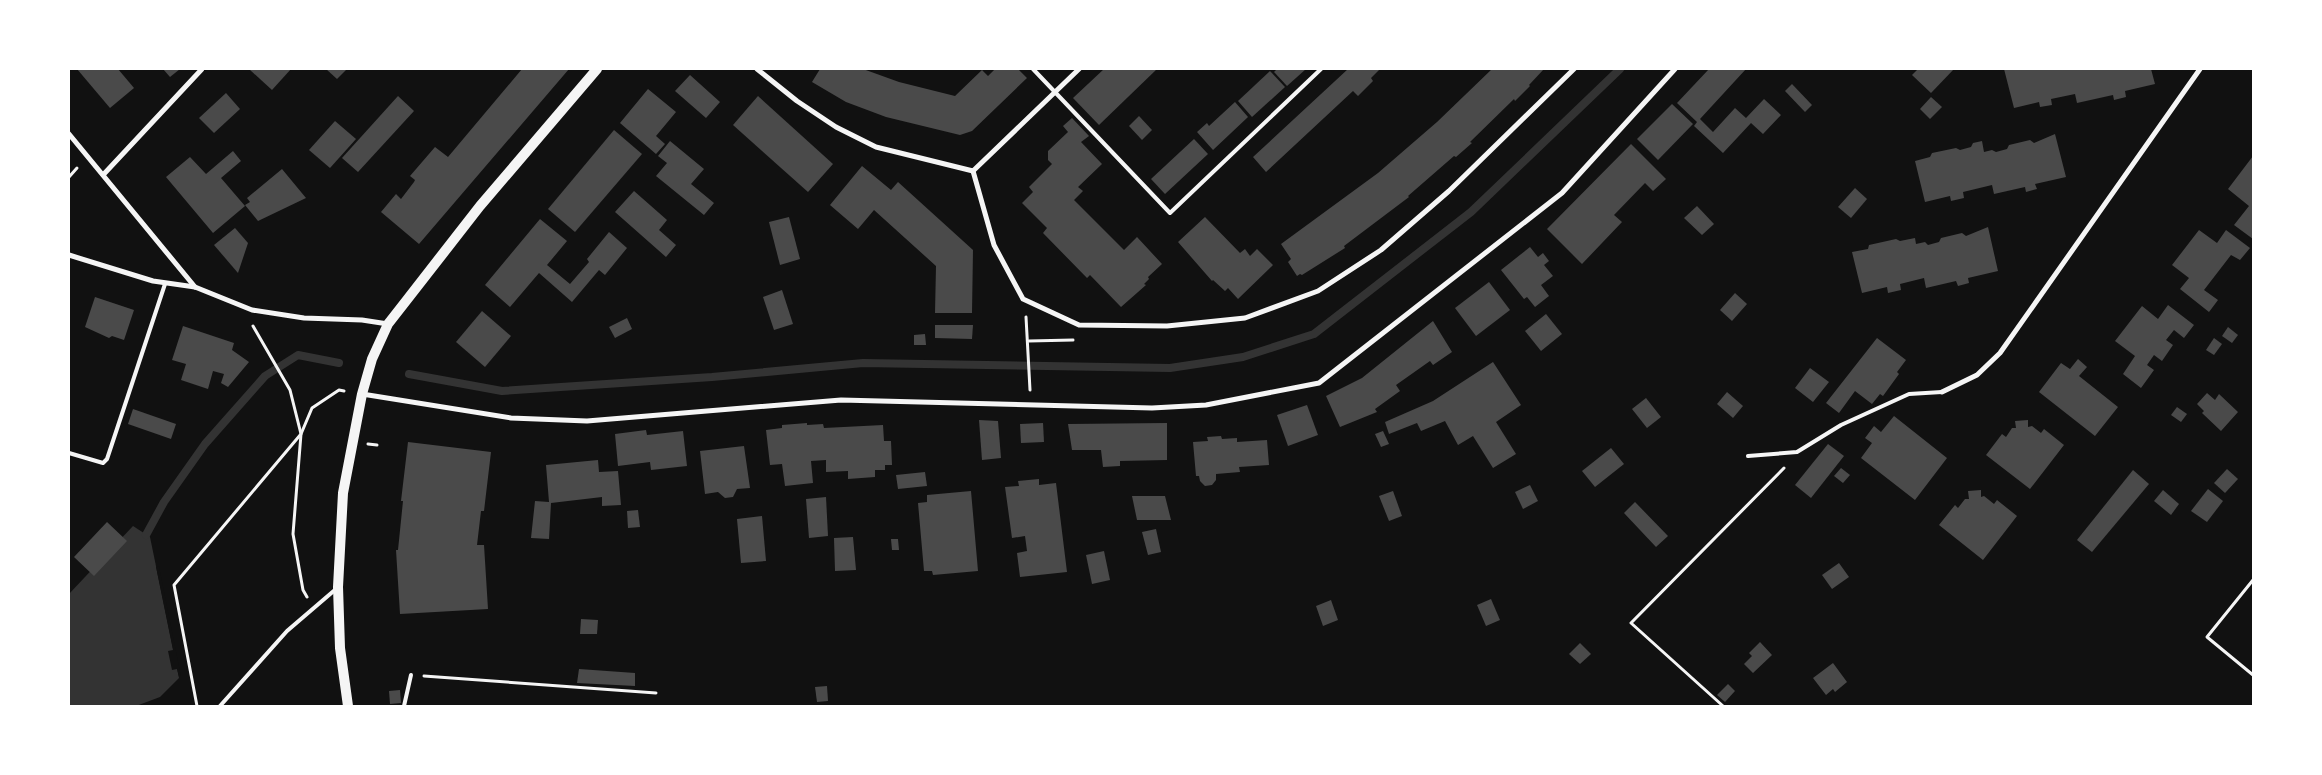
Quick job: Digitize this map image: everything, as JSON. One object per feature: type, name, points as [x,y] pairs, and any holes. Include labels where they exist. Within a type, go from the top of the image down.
[{"type":"main road","points":[[348,706],[340,648],[338,587],[343,493],[362,394],[372,359],[388,324],[480,206],[596,69]]},
{"type":"street","points":[[103,175],[202,69]]},
{"type":"street","points":[[757,69],[797,101],[836,127],[876,147],[973,170]]},
{"type":"street","points":[[973,170],[1079,69]]},
{"type":"street","points":[[973,170],[994,245],[1023,299],[1079,325],[1167,326],[1245,318],[1318,291],[1381,250],[1449,191],[1574,69]]},
{"type":"street","points":[[362,394],[511,418],[587,421],[841,400],[1152,408],[1206,405],[1319,382],[1562,193],[1675,69]]},
{"type":"street","points":[[1942,392],[1977,376],[2000,353],[2200,69]]},
{"type":"street","points":[[69,134],[195,286]]},
{"type":"street","points":[[69,255],[165,284],[195,286],[252,310],[304,318],[362,320],[388,324]]},
{"type":"lane","points":[[1033,69],[1170,213],[1321,69]]},
{"type":"lane","points":[[69,453],[102,463],[107,459],[165,284]]},
{"type":"lane","points":[[1748,456],[1796,452],[1841,425],[1909,394],[1942,392]]},
{"type":"lane","points":[[220,706],[287,631],[338,587]]},
{"type":"lane","points":[[404,706],[411,675]]},
{"type":"path","points":[[69,177],[77,168]]},
{"type":"path","points":[[1028,341],[1073,340],[1079,325]]},
{"type":"path","points":[[253,326],[290,390],[301,434],[293,534],[303,590],[313,610]]},
{"type":"path","points":[[1028,331],[1030,382]]},
{"type":"path","points":[[197,706],[174,585],[301,434],[312,408],[339,390],[362,394]]},
{"type":"path","points":[[1723,706],[1631,623],[1779,474],[1796,452]]},
{"type":"path","points":[[2253,580],[2207,637],[2253,675]]},
{"type":"path","points":[[411,675],[656,693]]},
{"type":"shaded area","points":[[133,526],[150,537],[179,678],[160,697],[136,706],[69,706],[69,594]]},
{"type":"pier","points":[[159,566],[181,676],[179,677],[177,669],[172,670],[168,651],[173,650],[156,567]]},
{"type":"building","points":[[77,69],[118,69],[134,88],[110,108]]},
{"type":"building","points":[[163,69],[180,69],[170,77]]},
{"type":"building","points":[[249,69],[291,69],[272,90]]},
{"type":"building","points":[[326,69],[347,69],[337,79]]},
{"type":"building","points":[[522,69],[569,69],[419,244],[381,212],[396,194],[401,199],[415,180],[410,176],[435,147],[448,157]]},
{"type":"building","points":[[820,69],[863,69],[899,82],[955,96],[982,70],[988,76],[995,69],[1018,69],[1027,78],[972,131],[960,135],[886,117],[846,102],[812,82]]},
{"type":"building","points":[[1104,69],[1157,69],[1099,125],[1073,98]]},
{"type":"building","points":[[1277,69],[1306,69],[1287,86],[1274,72]]},
{"type":"building","points":[[1348,69],[1380,69],[1371,78],[1373,81],[1358,96],[1353,91],[1266,172],[1253,157]]},
{"type":"building","points":[[1492,69],[1544,69],[1515,101],[1514,99],[1470,142],[1472,143],[1456,157],[1454,156],[1409,197],[1344,246],[1345,248],[1302,275],[1297,276],[1288,262],[1291,259],[1281,244],[1378,173],[1437,122]]},
{"type":"building","points":[[1709,69],[1746,69],[1700,119],[1713,132],[1735,108],[1746,118],[1764,99],[1781,115],[1763,134],[1751,123],[1723,153],[1694,126],[1697,122],[1677,103]]},
{"type":"building","points":[[1918,69],[1954,69],[1931,93],[1912,75]]},
{"type":"building","points":[[2004,69],[2151,69],[2155,84],[2125,91],[2126,97],[2114,100],[2113,95],[2077,103],[2075,94],[2051,99],[2052,105],[2040,107],[2039,102],[2014,108]]},
{"type":"building","points":[[1270,71],[1285,87],[1252,117],[1238,101]]},
{"type":"building","points":[[690,75],[720,102],[706,118],[675,91]]},
{"type":"building","points":[[1792,84],[1812,105],[1805,112],[1785,91]]},
{"type":"building","points":[[648,89],[676,112],[656,136],[665,144],[656,154],[620,123]]},
{"type":"building","points":[[226,93],[240,109],[214,133],[199,118]]},
{"type":"building","points":[[398,96],[414,111],[358,172],[342,158]]},
{"type":"building","points":[[758,96],[833,164],[808,192],[733,125]]},
{"type":"building","points":[[1931,97],[1942,107],[1930,119],[1920,109]]},
{"type":"building","points":[[1235,102],[1248,117],[1213,150],[1197,132],[1207,123],[1209,126]]},
{"type":"building","points":[[1672,104],[1693,124],[1658,160],[1637,139]]},
{"type":"building","points":[[1139,116],[1152,130],[1142,140],[1129,126]]},
{"type":"building","points":[[1072,118],[1089,136],[1081,142],[1102,164],[1078,187],[1083,191],[1074,200],[1124,250],[1137,237],[1162,264],[1148,277],[1149,279],[1144,284],[1146,285],[1121,307],[1090,275],[1087,278],[1043,233],[1047,228],[1022,203],[1033,192],[1029,187],[1052,164],[1048,160],[1048,151],[1068,132],[1063,126]]},
{"type":"building","points":[[335,121],[356,139],[330,168],[309,150]]},
{"type":"building","points":[[614,130],[642,154],[575,232],[548,209]]},
{"type":"building","points":[[2055,134],[2066,177],[2035,184],[2037,189],[2026,192],[2025,187],[1994,194],[1992,185],[1963,192],[1964,198],[1951,201],[1950,196],[1925,202],[1915,161],[1930,157],[1932,153],[1956,148],[1960,150],[1971,147],[1973,143],[1982,141],[1984,152],[1992,150],[1996,152],[2007,149],[2009,145],[2030,140],[2034,143]]},
{"type":"building","points":[[1194,139],[1208,154],[1165,194],[1151,179]]},
{"type":"building","points":[[670,141],[704,169],[691,184],[714,203],[704,215],[656,176],[667,163],[658,156]]},
{"type":"building","points":[[1631,144],[1666,179],[1653,191],[1645,183],[1614,215],[1622,222],[1582,264],[1547,229]]},
{"type":"building","points":[[233,151],[241,161],[221,178],[245,206],[213,233],[166,177],[190,157],[206,174]]},
{"type":"building","points":[[2253,156],[2253,239],[2234,225],[2249,206],[2228,189]]},
{"type":"building","points":[[862,166],[891,190],[898,182],[973,250],[972,313],[935,313],[936,266],[874,210],[858,229],[830,205]]},
{"type":"building","points":[[282,169],[306,198],[258,221],[245,205],[250,202],[247,198]]},
{"type":"building","points":[[1855,188],[1867,199],[1851,218],[1838,207]]},
{"type":"building","points":[[634,191],[667,220],[659,230],[676,245],[666,257],[615,212]]},
{"type":"building","points":[[1697,206],[1714,224],[1702,235],[1684,218]]},
{"type":"building","points":[[789,217],[800,259],[780,265],[769,222]]},
{"type":"building","points":[[1205,217],[1240,253],[1245,249],[1250,256],[1257,249],[1273,265],[1238,299],[1228,288],[1225,291],[1212,281],[1178,242]]},
{"type":"building","points":[[540,219],[567,241],[547,265],[570,284],[589,262],[587,259],[609,232],[627,248],[605,275],[599,270],[572,302],[539,273],[510,307],[485,285]]},
{"type":"building","points":[[1988,227],[1998,271],[1968,278],[1969,283],[1958,286],[1956,281],[1926,288],[1924,278],[1900,284],[1901,290],[1888,293],[1887,287],[1862,293],[1852,252],[1868,249],[1869,245],[1896,239],[1900,241],[1915,238],[1916,244],[1925,242],[1928,245],[1939,242],[1941,238],[1962,233],[1966,236]]},
{"type":"building","points":[[235,228],[248,243],[238,273],[214,245]]},
{"type":"building","points":[[2199,230],[2217,243],[2226,230],[2250,248],[2240,260],[2231,255],[2204,290],[2218,300],[2209,312],[2180,289],[2189,278],[2172,265]]},
{"type":"building","points":[[1530,247],[1538,257],[1543,253],[1549,261],[1544,265],[1553,276],[1541,285],[1549,296],[1535,307],[1527,297],[1524,299],[1501,270]]},
{"type":"building","points":[[1489,282],[1510,310],[1476,336],[1455,308]]},
{"type":"building","points":[[782,290],[793,324],[774,330],[763,297]]},
{"type":"building","points":[[1735,293],[1747,304],[1732,321],[1720,310]]},
{"type":"building","points":[[95,297],[134,310],[124,340],[112,336],[109,338],[85,327]]},
{"type":"building","points":[[2168,305],[2194,325],[2184,338],[2174,330],[2166,340],[2173,345],[2162,361],[2154,355],[2147,365],[2154,370],[2141,388],[2123,374],[2135,356],[2115,341],[2142,306],[2158,319]]},
{"type":"building","points":[[482,311],[511,336],[485,367],[456,342]]},
{"type":"building","points":[[1546,314],[1562,334],[1541,351],[1525,331]]},
{"type":"building","points":[[627,318],[632,329],[615,338],[609,327]]},
{"type":"building","points":[[1433,321],[1452,352],[1433,365],[1430,361],[1396,385],[1400,391],[1375,409],[1377,412],[1340,427],[1326,396],[1362,378]]},
{"type":"building","points":[[935,325],[973,325],[972,339],[935,338]]},
{"type":"building","points":[[183,326],[234,343],[232,350],[249,362],[228,387],[221,383],[224,374],[213,371],[208,389],[181,380],[186,364],[172,360]]},
{"type":"building","points":[[2228,327],[2238,335],[2232,343],[2222,336]]},
{"type":"building","points":[[925,334],[926,345],[914,345],[914,335]]},
{"type":"building","points":[[1877,338],[1906,360],[1897,372],[1899,374],[1883,396],[1880,394],[1872,404],[1855,391],[1839,413],[1826,403]]},
{"type":"building","points":[[2214,338],[2222,344],[2214,355],[2206,350]]},
{"type":"building","points":[[2078,359],[2087,367],[2079,376],[2118,407],[2095,436],[2039,392],[2061,363],[2070,369]]},
{"type":"building","points":[[1493,362],[1521,405],[1496,422],[1516,454],[1493,468],[1473,436],[1458,445],[1445,421],[1421,431],[1417,423],[1389,434],[1385,422],[1433,401]]},
{"type":"building","points":[[1810,368],[1829,382],[1813,402],[1795,388]]},
{"type":"building","points":[[1727,392],[1743,406],[1733,418],[1717,404]]},
{"type":"building","points":[[2207,393],[2215,400],[2219,394],[2238,412],[2221,431],[2202,413],[2204,411],[2197,404]]},
{"type":"building","points":[[1646,398],[1661,417],[1647,428],[1632,409]]},
{"type":"building","points":[[1307,405],[1318,435],[1288,446],[1277,415]]},
{"type":"building","points":[[2177,407],[2187,414],[2181,422],[2171,415]]},
{"type":"building","points":[[133,409],[176,424],[171,439],[128,424]]},
{"type":"building","points":[[1894,416],[1947,458],[1915,500],[1861,458],[1872,443],[1865,438],[1874,426],[1881,432]]},
{"type":"building","points":[[979,420],[998,421],[1001,458],[982,460]]},
{"type":"building","points":[[2028,420],[2028,427],[2032,426],[2041,433],[2044,429],[2064,445],[2030,489],[1986,455],[2002,434],[2006,437],[2012,428],[2016,428],[2015,421]]},
{"type":"building","points":[[807,423],[807,425],[823,424],[824,428],[883,425],[884,441],[891,441],[892,465],[885,465],[885,470],[875,470],[875,477],[848,479],[848,471],[826,472],[826,460],[811,461],[813,483],[785,486],[782,464],[770,465],[766,430],[782,428],[782,425]]},
{"type":"building","points":[[1043,423],[1044,442],[1021,443],[1020,424]]},
{"type":"building","points":[[1167,423],[1167,460],[1120,461],[1120,466],[1103,467],[1101,450],[1072,450],[1068,424]]},
{"type":"building","points":[[646,430],[647,435],[683,431],[687,466],[651,470],[650,462],[618,466],[615,434]]},
{"type":"building","points":[[1383,431],[1389,444],[1381,447],[1375,434]]},
{"type":"building","points":[[1221,436],[1222,439],[1237,438],[1237,442],[1267,440],[1269,465],[1239,467],[1240,472],[1216,474],[1216,480],[1212,485],[1205,486],[1200,481],[1199,476],[1196,476],[1193,442],[1208,441],[1207,437]]},
{"type":"building","points":[[408,442],[491,452],[484,511],[481,511],[477,545],[484,545],[488,609],[400,614],[396,550],[398,550],[403,501],[401,501]]},
{"type":"building","points":[[1828,444],[1844,456],[1811,498],[1795,485]]},
{"type":"building","points":[[744,446],[750,488],[737,489],[733,497],[725,498],[718,492],[705,494],[700,451]]},
{"type":"building","points":[[1611,448],[1624,464],[1595,487],[1582,471]]},
{"type":"building","points":[[598,460],[599,472],[618,471],[621,505],[602,506],[602,497],[551,503],[549,539],[531,538],[535,501],[549,502],[546,465]]},
{"type":"building","points":[[1841,468],[1850,475],[1843,483],[1834,476]]},
{"type":"building","points":[[2227,469],[2238,479],[2225,493],[2214,483]]},
{"type":"building","points":[[2133,470],[2149,484],[2092,552],[2077,540]]},
{"type":"building","points":[[925,472],[927,486],[898,489],[896,475]]},
{"type":"building","points":[[1039,479],[1039,485],[1056,483],[1067,572],[1020,577],[1017,553],[1027,551],[1025,536],[1012,538],[1005,487],[1019,486],[1018,481]]},
{"type":"building","points":[[1530,485],[1538,501],[1523,509],[1515,492]]},
{"type":"building","points":[[2208,489],[2223,501],[2207,522],[2191,511]]},
{"type":"building","points":[[1981,490],[1981,497],[1984,496],[1994,504],[1997,500],[2017,516],[1983,560],[1939,525],[1955,505],[1958,508],[1965,499],[1969,499],[1968,491]]},
{"type":"building","points":[[2163,490],[2179,504],[2171,515],[2154,501]]},
{"type":"building","points":[[971,491],[978,571],[933,575],[932,571],[924,571],[918,503],[927,502],[927,495]]},
{"type":"building","points":[[1393,491],[1402,516],[1389,521],[1379,496]]},
{"type":"building","points":[[1132,496],[1165,496],[1171,520],[1137,520]]},
{"type":"building","points":[[826,497],[828,536],[809,538],[806,499]]},
{"type":"building","points":[[1635,502],[1668,536],[1656,547],[1624,513]]},
{"type":"building","points":[[638,510],[640,527],[628,528],[627,511]]},
{"type":"building","points":[[762,516],[766,561],[741,563],[737,519]]},
{"type":"building","points":[[107,522],[127,541],[94,576],[74,557]]},
{"type":"building","points":[[1156,529],[1161,552],[1148,555],[1142,532]]},
{"type":"building","points":[[853,537],[856,570],[835,571],[834,538]]},
{"type":"building","points":[[891,539],[898,539],[899,550],[892,550]]},
{"type":"building","points":[[1104,551],[1110,580],[1092,584],[1086,555]]},
{"type":"building","points":[[1839,563],[1849,577],[1832,589],[1822,575]]},
{"type":"building","points":[[1491,599],[1500,620],[1486,626],[1477,605]]},
{"type":"building","points":[[1331,600],[1338,620],[1323,626],[1316,606]]},
{"type":"building","points":[[581,619],[598,620],[597,634],[580,634]]},
{"type":"building","points":[[1760,642],[1772,655],[1753,673],[1744,664],[1752,656],[1749,653]]},
{"type":"building","points":[[1580,643],[1591,654],[1580,664],[1569,654]]},
{"type":"building","points":[[1833,663],[1847,682],[1835,692],[1833,689],[1826,695],[1813,678]]},
{"type":"building","points":[[579,669],[635,673],[635,686],[577,683]]},
{"type":"building","points":[[1728,684],[1735,691],[1725,702],[1717,695]]},
{"type":"building","points":[[827,686],[828,701],[817,702],[815,687]]},
{"type":"building","points":[[400,690],[401,703],[390,704],[389,691]]},
{"type":"waterway","points":[[409,374],[502,391],[712,377],[863,363],[1170,368],[1243,357],[1314,334],[1471,212],[1620,69]]},
{"type":"waterway","points":[[146,535],[164,502],[205,444],[265,376],[298,355],[339,363]]}]
